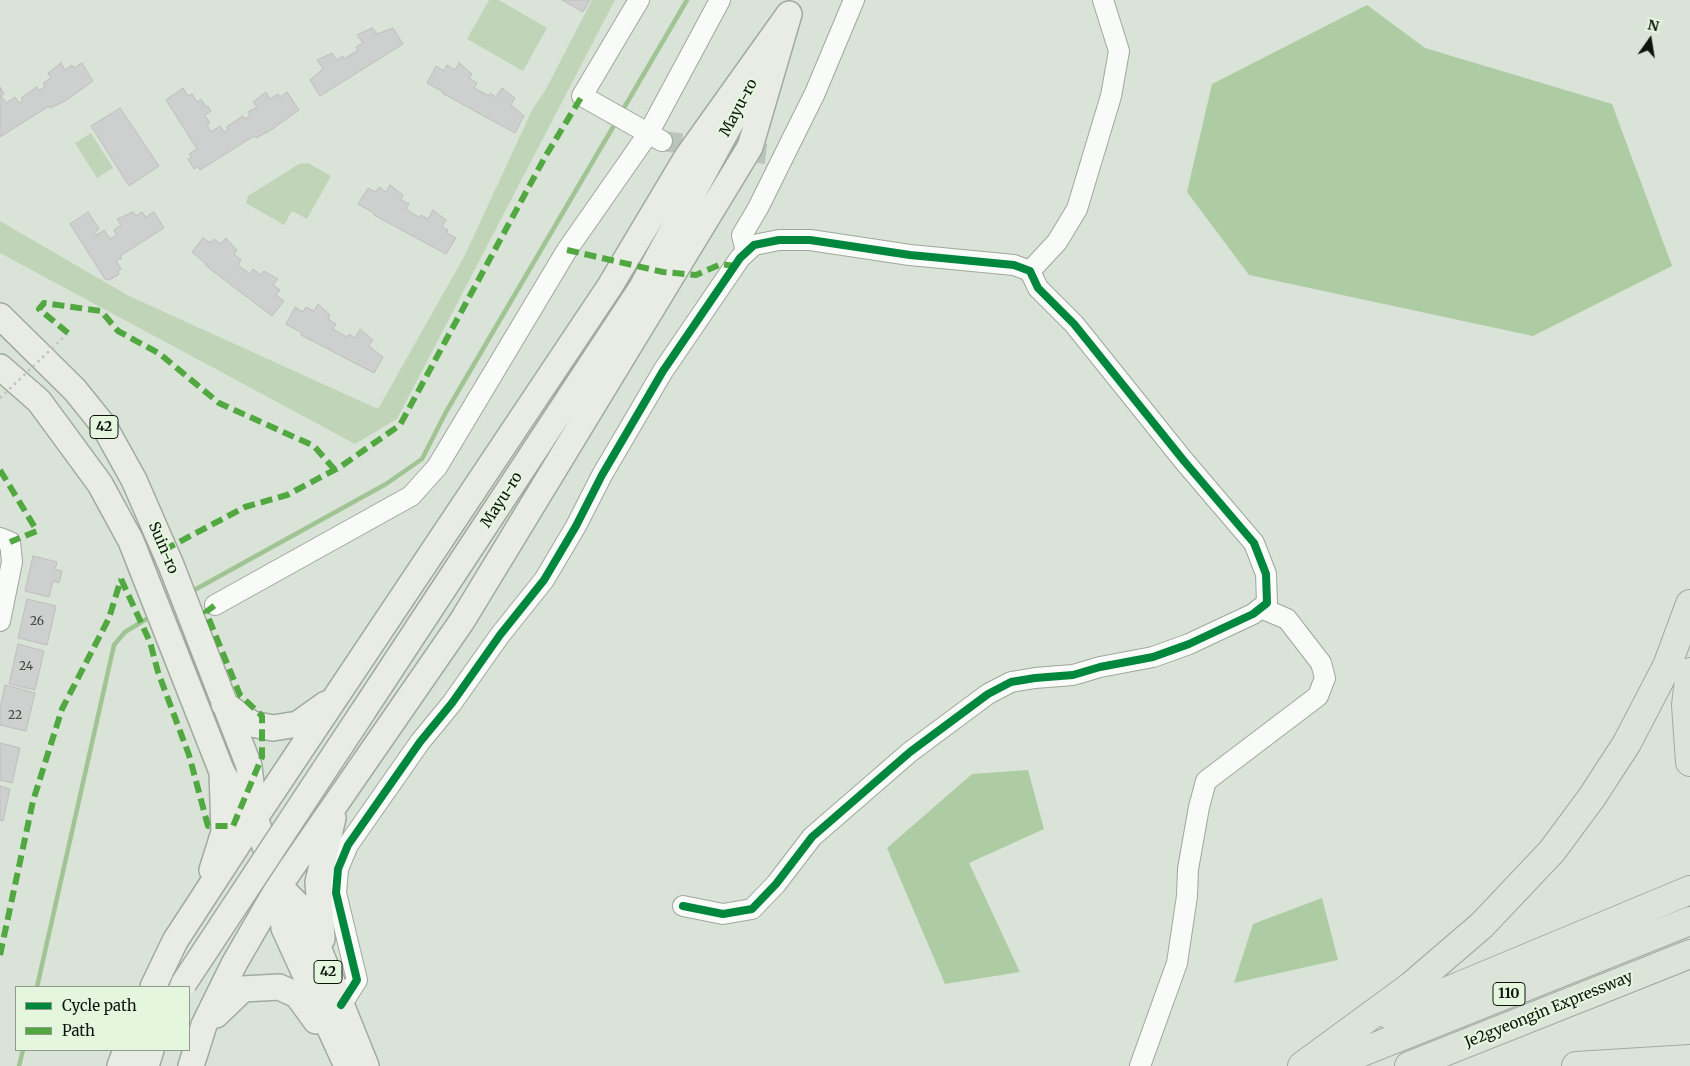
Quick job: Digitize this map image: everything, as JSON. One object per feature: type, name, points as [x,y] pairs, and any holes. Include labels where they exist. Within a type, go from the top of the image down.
[{"type":"highway","points":[[1302,1066],[1412,986],[1482,925],[1552,851],[1592,797],[1627,743],[1667,666],[1690,604]]},
{"type":"highway","points":[[1690,672],[1686,704],[1690,762]]},
{"type":"highway","name":"110","points":[[1344,1034],[1690,890]]},
{"type":"highway","name":"Je2gyeongin Expressway","points":[[1327,1066],[1690,921]]},
{"type":"highway","name":"Je2gyeongin Expressway","points":[[1409,1066],[1690,954]]},
{"type":"highway","points":[[1576,1066],[1688,1058]]},
{"type":"main road","points":[[191,1066],[203,1027],[234,964],[279,886],[462,621],[668,285],[750,147],[792,7]]},
{"type":"main road","points":[[153,986],[175,941],[255,818],[610,286],[687,157],[792,7]]},
{"type":"main road","name":"Mayu-ro","points":[[183,985],[642,287],[792,7]]},
{"type":"main road","name":"Suin-ro","points":[[0,316],[74,390],[104,426],[134,480],[170,565],[249,766],[255,818],[279,886],[284,928],[347,1066]]},
{"type":"main road","name":"Suin-ro","points":[[0,367],[39,401],[100,484],[131,541],[167,637],[222,772],[231,788],[255,818]]},
{"type":"main road","points":[[224,704],[252,724],[272,728],[298,724],[340,693]]},
{"type":"main road","points":[[193,915],[215,863],[224,832],[222,772]]},
{"type":"main road","points":[[324,964],[318,882],[338,803]]},
{"type":"main road","name":"Suin-ro","points":[[279,886],[303,910],[366,1066]]},
{"type":"main road","points":[[203,1027],[243,989],[279,987],[297,995],[347,1066]]},
{"type":"main road","points":[[120,1066],[126,1051]]},
{"type":"main road","points":[[146,1066],[150,1051]]},
{"type":"street","points":[[639,0],[582,96],[651,135]]},
{"type":"street","points":[[215,606],[411,496],[438,467],[567,250],[651,135],[720,0]]},
{"type":"street","points":[[746,252],[742,235],[758,208],[774,156],[815,93],[854,0]]},
{"type":"street","points":[[1030,271],[1057,242],[1077,209],[1111,96],[1119,51],[1103,0]]},
{"type":"street","points":[[341,1005],[357,980],[336,894],[338,869],[348,845],[420,742],[452,703],[500,635],[544,580],[658,379],[746,252],[754,244],[779,240],[810,240],[910,255],[1014,265],[1030,271],[1038,288],[1074,324],[1184,461],[1254,543],[1266,574],[1267,603],[1253,614],[1189,644],[1153,657],[1100,667],[1073,675],[1012,682],[988,694],[910,752],[812,837],[776,884],[752,909],[723,914],[683,906]]},
{"type":"street","points":[[0,538],[10,542],[12,562],[0,622]]},
{"type":"street","points":[[1140,1066],[1177,963],[1187,896],[1188,869],[1198,807],[1206,781],[1318,696],[1325,678],[1321,663],[1287,619],[1261,608]]},
{"type":"path","points":[[0,398],[68,333]]},
{"type":"green space","points":[[489,0],[499,0],[547,28],[523,71],[467,39]]},
{"type":"green space","points":[[592,0],[615,0],[397,419],[355,444],[0,253],[0,221],[129,296],[378,409],[465,255],[533,108],[545,91]]},
{"type":"green space","points":[[1367,5],[1425,48],[1612,104],[1672,266],[1533,336],[1249,275],[1187,192],[1212,84]]},
{"type":"green space","points":[[91,133],[113,168],[97,178],[75,143]]},
{"type":"green space","points":[[308,163],[331,176],[307,219],[292,211],[284,225],[246,203],[248,196],[299,164]]},
{"type":"green space","points":[[1028,770],[1044,829],[969,863],[1020,972],[945,984],[887,848],[972,774]]},
{"type":"green space","points":[[1322,898],[1338,960],[1234,983],[1253,924]]},
{"type":"building","points":[[562,0],[590,0],[583,12]]},
{"type":"building","points":[[372,28],[377,34],[393,28],[403,44],[320,96],[310,80],[323,69],[317,60],[332,53],[337,60],[343,56],[344,59],[358,50],[356,47],[363,43],[357,35]]},
{"type":"building","points":[[61,63],[65,70],[72,65],[74,68],[82,63],[93,81],[65,101],[50,108],[49,106],[0,137],[0,87],[4,94],[1,96],[6,103],[15,97],[19,103],[23,101],[21,98],[37,87],[39,90],[45,87],[43,83],[51,78],[48,73]]},
{"type":"building","points":[[459,63],[472,74],[469,78],[477,83],[474,88],[489,96],[490,93],[496,97],[502,88],[515,98],[511,105],[524,116],[515,133],[427,83],[436,66],[444,71],[447,65],[455,70]]},
{"type":"building","points":[[183,88],[188,96],[192,94],[197,102],[201,99],[206,107],[208,106],[211,111],[205,115],[210,123],[207,125],[211,132],[220,126],[224,132],[228,130],[226,127],[243,116],[245,119],[250,116],[248,112],[257,107],[253,102],[266,92],[270,99],[278,94],[280,97],[287,92],[299,110],[271,130],[256,138],[254,136],[200,170],[198,166],[194,169],[188,159],[192,157],[189,154],[197,149],[166,100]]},
{"type":"building","points":[[120,108],[159,166],[129,186],[91,126]]},
{"type":"building","points":[[390,185],[403,195],[401,200],[409,204],[406,209],[420,218],[421,215],[428,219],[433,210],[446,220],[442,227],[448,230],[447,233],[456,238],[446,254],[374,215],[374,213],[358,204],[368,188],[376,192],[379,187],[386,192]]},
{"type":"building","points":[[88,212],[99,229],[95,232],[97,235],[104,230],[110,239],[117,235],[114,230],[121,225],[117,219],[133,212],[136,216],[142,212],[146,217],[154,212],[164,228],[120,256],[122,258],[116,261],[121,269],[118,271],[119,274],[110,280],[105,279],[70,224]]},
{"type":"building","points":[[203,238],[211,243],[214,239],[221,244],[226,238],[237,250],[234,254],[241,260],[238,265],[250,274],[253,269],[261,275],[264,271],[278,279],[273,285],[280,290],[276,295],[284,301],[272,316],[205,265],[192,252]]},
{"type":"building","points":[[318,304],[330,315],[328,319],[336,324],[333,329],[347,337],[349,334],[355,338],[360,329],[373,340],[369,346],[383,357],[374,373],[301,335],[302,333],[286,324],[295,307],[303,312],[306,307],[314,311]]},
{"type":"building","points":[[33,556],[57,562],[55,569],[62,571],[59,583],[53,581],[49,597],[25,591]]},
{"type":"building","points":[[27,599],[56,606],[47,645],[18,638]]},
{"type":"building","points":[[18,644],[44,651],[35,690],[9,684]]},
{"type":"building","points":[[5,685],[35,693],[26,731],[0,725],[0,708]]},
{"type":"building","points":[[0,743],[20,748],[12,783],[0,780]]},
{"type":"building","points":[[0,786],[10,789],[3,821],[0,820]]},
{"type":"waterway","points":[[621,113],[687,0]]},
{"type":"waterway","points":[[189,593],[386,484],[422,459],[446,412],[616,122]]},
{"type":"waterway","points":[[37,986],[114,645],[125,632],[153,615]]},
{"type":"waterway","points":[[19,1066],[23,1051]]},
{"type":"tunnel","points":[[662,141],[766,154]]},
{"type":"marked path","points":[[164,550],[245,507],[287,495],[340,467],[400,425],[545,157],[582,96]]},
{"type":"marked path","points":[[567,250],[663,272],[696,275],[721,264],[735,266]]},
{"type":"marked path","points":[[68,333],[39,309],[44,303],[101,311],[118,331],[160,354],[219,403],[314,446],[335,470]]},
{"type":"marked path","points":[[0,470],[37,531],[10,542]]},
{"type":"marked path","points":[[121,579],[150,642],[158,672],[189,755],[208,826],[233,826],[262,757],[262,716],[240,695],[206,612],[215,605]]},
{"type":"marked path","points":[[0,955],[33,801],[62,709],[109,618],[121,579]]},
{"type":"cycle path","points":[[341,1005],[357,980],[336,893],[338,869],[348,845],[420,742],[452,703],[500,635],[544,580],[576,526],[602,475],[663,371],[740,258],[754,245],[779,240],[810,240],[910,255],[1014,265],[1030,271],[1038,288],[1074,324],[1184,461],[1254,543],[1266,574],[1267,603],[1253,614],[1189,644],[1153,657],[1100,667],[1073,675],[1011,682],[988,694],[910,752],[812,837],[776,884],[752,909],[723,914],[683,906]]}]
